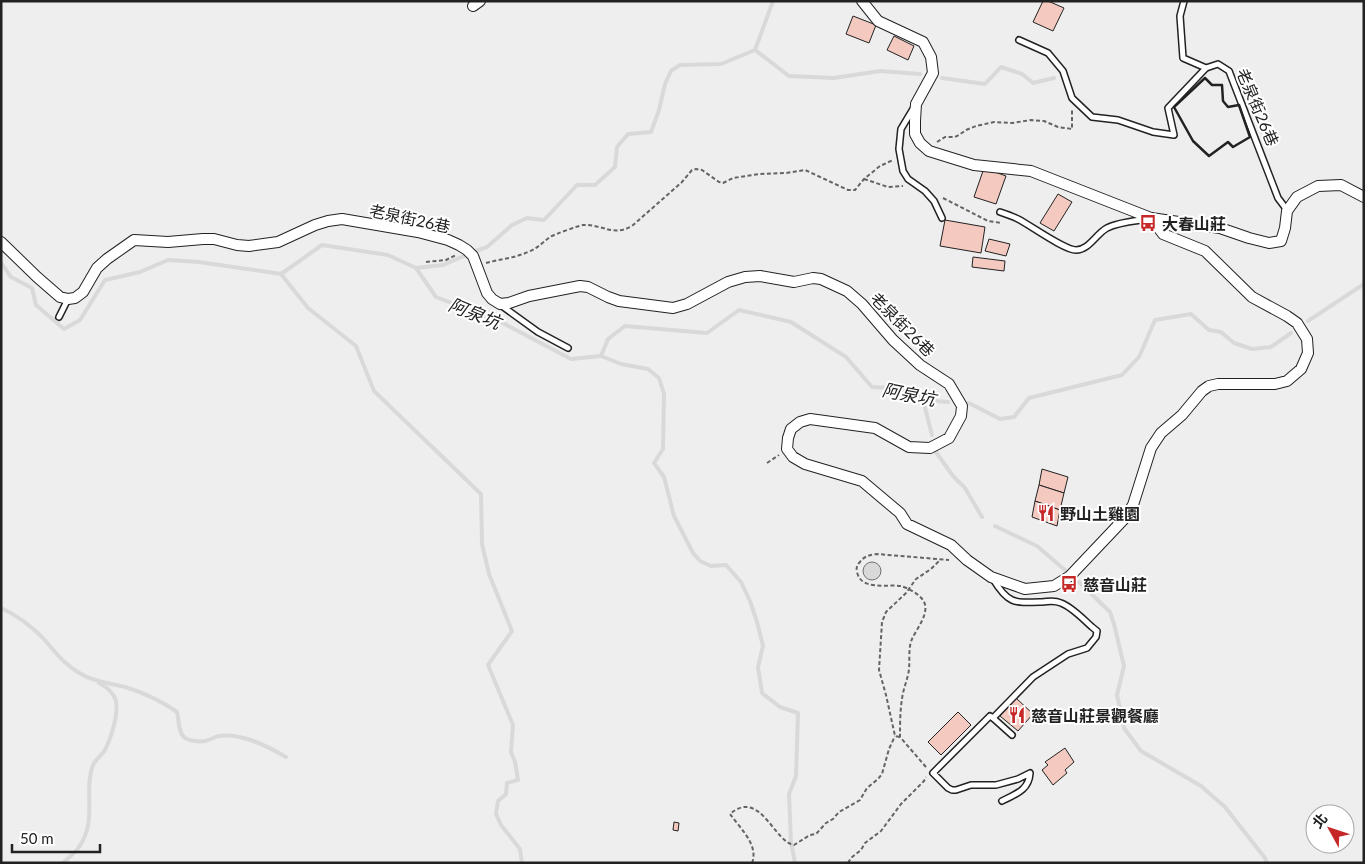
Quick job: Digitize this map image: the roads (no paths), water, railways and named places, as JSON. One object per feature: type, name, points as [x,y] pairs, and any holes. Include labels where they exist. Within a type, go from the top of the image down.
[{"type":"street","points":[[862,1],[878,21],[923,42],[931,56],[933,73],[916,104]]},
{"type":"street","name":"老泉街26巷","points":[[916,104],[916,134],[920,143],[929,151],[974,165],[1031,171],[1151,218],[1220,228],[1269,244],[1281,241],[1287,211]]},
{"type":"street","points":[[1287,211],[1297,197],[1318,186],[1341,185],[1364,197]]},
{"type":"street","name":"老泉街26巷","points":[[68,300],[75,298],[83,292],[97,268],[107,258],[134,240],[168,242],[214,239],[249,246],[278,242],[315,225],[342,219],[418,232],[448,240],[467,250],[473,256],[487,292],[492,299],[500,304],[580,286],[588,287],[619,301],[672,308],[687,304],[728,282],[745,277],[760,276],[794,282],[813,278],[821,279],[847,291],[862,304],[893,340],[920,364],[948,384],[962,406],[961,416],[949,438],[930,448],[909,447],[875,428],[810,419],[800,422],[791,429],[787,449],[794,458],[805,464],[862,480],[900,513],[907,524],[951,545],[967,560],[991,577],[1025,589],[1054,586],[1070,576],[1124,519],[1133,505],[1151,448],[1162,433],[1182,415],[1202,391],[1209,386],[1218,384],[1275,384],[1287,381],[1301,369],[1308,353],[1307,339],[1297,323],[1252,297],[1205,251],[1163,234],[1151,218]]},
{"type":"street","points":[[1,242],[37,278],[60,297],[68,300]]},
{"type":"lane","points":[[1019,40],[1048,53],[1063,72],[1072,98],[1092,117],[1118,120],[1153,132],[1174,134],[1168,108],[1206,68],[1183,58],[1180,16],[1184,1]]},
{"type":"lane","name":"老泉街26巷","points":[[1206,68],[1218,64],[1229,71],[1278,198],[1287,211]]},
{"type":"lane","points":[[916,104],[901,129],[899,149],[903,171],[908,179],[924,190],[934,201],[942,218]]},
{"type":"lane","points":[[1000,212],[1016,218],[1070,249],[1076,250],[1088,245],[1108,227],[1151,218]]},
{"type":"lane","points":[[59,317],[68,300]]},
{"type":"lane","points":[[500,304],[538,332],[568,348]]},
{"type":"lane","points":[[991,577],[1002,594],[1011,600],[1023,602],[1053,601],[1061,603],[1097,631],[1096,637],[1087,648],[1068,654],[1033,676],[993,718]]},
{"type":"lane","points":[[1002,801],[1027,786],[1030,773],[1018,779],[996,785],[971,786],[952,790],[933,773],[990,716],[1012,735]]},
{"type":"waterway","points":[[476,251],[487,247],[512,225],[527,218],[544,220],[577,185],[595,185],[615,167],[617,147],[628,134],[651,132],[659,110],[665,84],[671,71],[680,65],[721,64],[755,50],[773,1]]},
{"type":"waterway","points":[[755,50],[789,76],[834,78],[880,71],[920,74]]},
{"type":"waterway","points":[[942,78],[985,84],[1001,67],[1022,74],[1033,83],[1054,78]]},
{"type":"waterway","name":"阿泉坑","points":[[1,263],[11,277],[32,288],[36,305],[64,329],[80,320],[105,280],[140,272],[168,260],[199,262],[281,274],[322,245],[388,255],[416,268],[436,297],[501,322],[571,359],[601,356],[608,339],[625,326],[707,333],[739,310],[791,322],[846,357],[872,387],[910,391],[923,400],[948,402]]},
{"type":"waterway","points":[[416,268],[443,265],[464,256]]},
{"type":"waterway","points":[[281,274],[308,308],[356,346],[374,391],[481,494],[482,544],[489,574],[512,631],[488,665],[513,725],[511,752],[518,780],[507,783],[506,794],[498,801],[496,814],[501,825],[520,849],[522,863]]},
{"type":"waterway","name":"阿泉坑","points":[[1308,321],[1364,284]]},
{"type":"waterway","name":"阿泉坑","points":[[969,403],[1000,419],[1014,417],[1029,398],[1122,375],[1139,357],[1155,320],[1191,314],[1209,330],[1221,332],[1234,343],[1252,349],[1271,347],[1291,333]]},
{"type":"waterway","points":[[601,356],[621,364],[648,369],[659,378],[664,394],[663,449],[654,463],[664,477],[674,516],[693,553],[700,561],[711,566],[726,565],[741,582],[750,601],[763,646],[758,667],[762,693],[780,707],[798,713],[796,776],[789,794],[791,842],[795,863]]},
{"type":"waterway","points":[[923,400],[932,435]]},
{"type":"waterway","points":[[936,452],[953,476],[965,488],[982,517]]},
{"type":"waterway","points":[[995,526],[1037,546],[1065,570]]},
{"type":"waterway","points":[[1079,582],[1110,612],[1114,624],[1124,666],[1117,695],[1124,728],[1141,751],[1201,786],[1225,807],[1267,863]]},
{"type":"waterway","points":[[1,608],[33,628],[64,662],[86,677],[125,687],[159,701],[177,712],[180,730],[185,738],[192,741],[207,741],[219,736],[236,736],[263,745],[286,757]]},
{"type":"waterway","points":[[63,863],[77,849],[85,837],[89,816],[90,775],[93,765],[104,752],[116,717],[115,698],[108,689],[99,683]]},
{"type":"place","name":"大春山莊","points":[[1148,223]]},
{"type":"place","name":"野山土雞園","points":[[1046,513]]},
{"type":"place","name":"慈音山莊","points":[[1069,584]]},
{"type":"place","name":"慈音山莊景觀餐廳","points":[[1017,715]]}]
